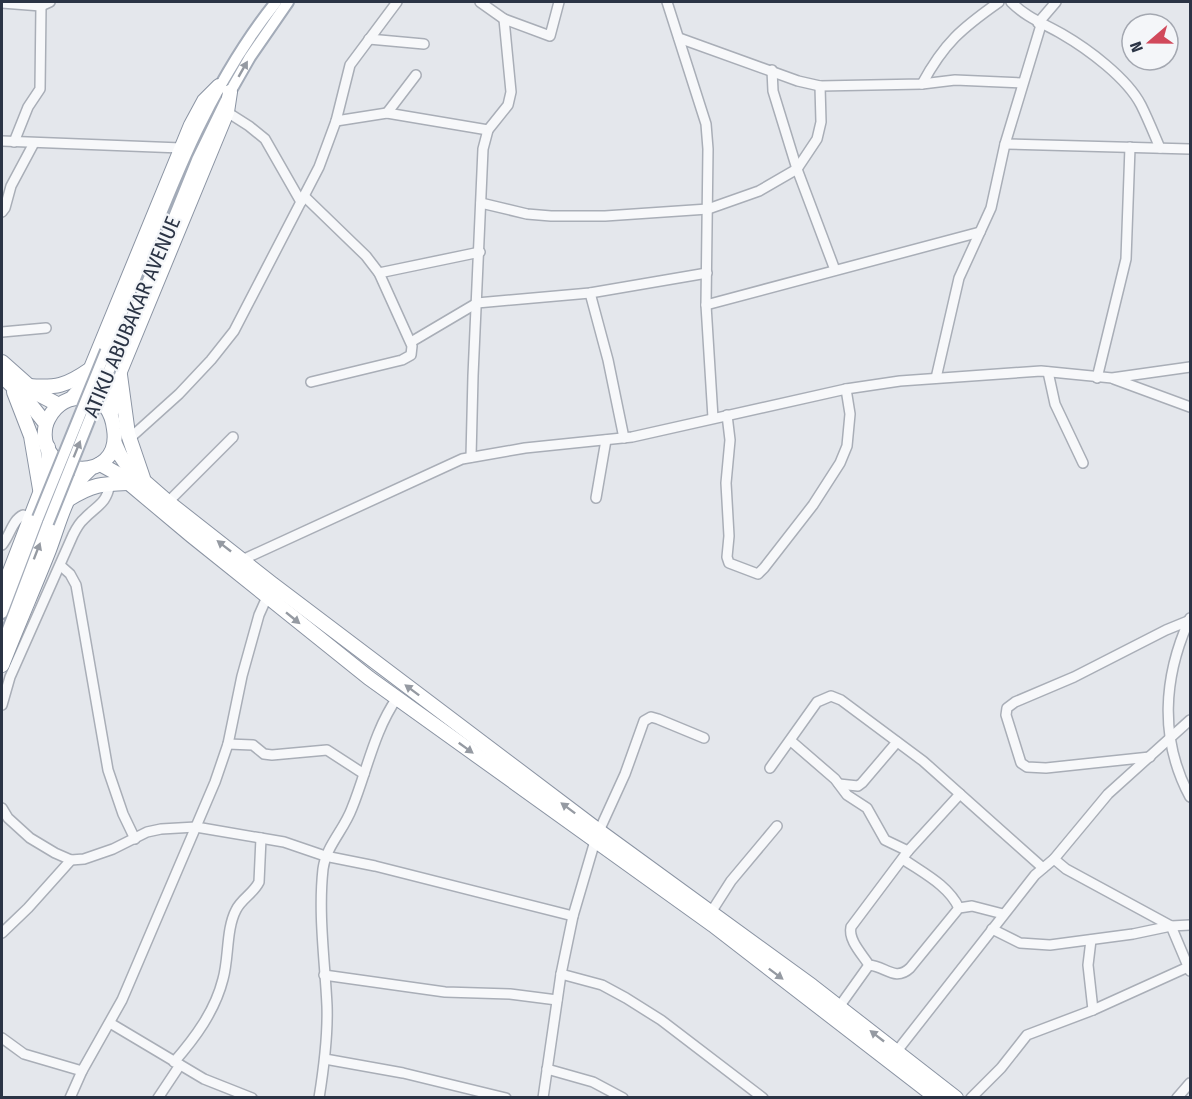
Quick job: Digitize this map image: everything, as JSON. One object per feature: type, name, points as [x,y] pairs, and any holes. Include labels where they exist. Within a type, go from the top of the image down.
[{"type":"highway","points":[[597,836],[168,502],[124,462],[115,444],[111,396],[227,112],[224,89],[204,101],[181,148],[83,386],[49,416],[45,438],[54,458],[75,469],[95,466],[111,469],[267,597],[397,698],[839,1007],[956,1098]]},
{"type":"highway","points":[[2,362],[42,397],[59,405]]},
{"type":"highway","points":[[29,386],[63,385],[74,381],[91,369]]},
{"type":"highway","points":[[120,371],[129,439],[144,480]]},
{"type":"highway","points":[[2,592],[39,519],[40,493],[31,436],[6,381]]},
{"type":"highway","points":[[6,381],[27,400],[46,424]]},
{"type":"highway","points":[[72,398],[96,400],[111,413]]},
{"type":"highway","points":[[2,665],[67,500],[75,485],[110,455],[115,444]]},
{"type":"highway","points":[[40,493],[49,469],[48,447]]},
{"type":"highway","points":[[67,500],[87,488],[129,483]]},
{"type":"highway","points":[[709,916],[937,1098]]},
{"type":"main road","name":"ATIKU ABUBAKAR AVENUE","points":[[2,613],[39,519],[111,352],[151,274],[240,50],[276,2]]},
{"type":"main road","name":"ATIKU ABUBAKAR AVENUE","points":[[224,89],[250,57],[288,2]]},
{"type":"main road","name":"ATIKU ABUBAKAR AVENUE","points":[[2,645],[39,519]]},
{"type":"street","points":[[129,439],[179,394],[234,331],[319,166],[336,121],[348,70],[397,2]]},
{"type":"street","points":[[480,2],[504,20],[550,36],[559,2]]},
{"type":"street","points":[[667,2],[706,124],[708,149],[706,305],[713,418]]},
{"type":"street","points":[[922,84],[935,60],[950,40],[966,25],[999,2]]},
{"type":"street","points":[[1011,2],[1040,24],[1062,34],[1094,56],[1124,82],[1140,104],[1160,148]]},
{"type":"street","points":[[936,378],[959,278],[991,208],[1005,144],[1040,24],[1056,2]]},
{"type":"street","points":[[2,3],[45,4],[41,82],[14,142]]},
{"type":"street","points":[[471,457],[483,149],[488,130],[508,105],[511,92],[504,20]]},
{"type":"street","points":[[679,38],[798,81],[820,86],[922,84],[956,80],[1022,83]]},
{"type":"street","points":[[369,39],[424,44]]},
{"type":"street","points":[[772,70],[773,91],[797,169],[836,270]]},
{"type":"street","points":[[387,114],[416,75]]},
{"type":"street","points":[[481,203],[527,214],[551,216],[605,216],[708,209],[759,191],[797,169],[817,139],[821,122],[820,86]]},
{"type":"street","points":[[227,112],[265,139],[303,199],[366,256],[379,273],[411,342],[411,355],[402,360],[311,382]]},
{"type":"street","points":[[336,121],[387,114],[488,130]]},
{"type":"street","points":[[2,141],[181,148]]},
{"type":"street","points":[[2,212],[11,186],[34,143]]},
{"type":"street","points":[[1005,144],[1191,149]]},
{"type":"street","points":[[1098,378],[1126,259],[1130,147]]},
{"type":"street","points":[[706,305],[980,232]]},
{"type":"street","points":[[379,273],[480,252]]},
{"type":"street","points":[[411,342],[477,303],[590,293],[707,273]]},
{"type":"street","points":[[590,293],[608,360],[624,438]]},
{"type":"street","points":[[2,332],[46,328]]},
{"type":"street","points":[[242,560],[439,468],[471,457],[525,448],[624,438],[846,389],[936,378],[1048,372],[1112,378],[1191,367]]},
{"type":"street","points":[[1048,372],[1055,404],[1083,463]]},
{"type":"street","points":[[1112,378],[1191,407]]},
{"type":"street","points":[[727,415],[730,440],[726,483],[729,536],[727,557],[729,563],[758,574],[813,505],[840,463],[847,446],[850,414],[846,389]]},
{"type":"street","points":[[168,502],[232,437]]},
{"type":"street","points":[[596,498],[606,440]]},
{"type":"street","points":[[2,705],[10,676],[79,525],[101,506],[110,484]]},
{"type":"street","points":[[2,545],[17,518],[23,515],[39,519]]},
{"type":"street","points":[[61,566],[70,574],[76,585],[108,770],[123,814],[135,839]]},
{"type":"street","points":[[70,1098],[82,1071],[122,1000],[215,782],[228,744],[242,676],[267,597]]},
{"type":"street","points":[[1189,619],[1173,661],[1167,704],[1178,771],[1191,797]]},
{"type":"street","points":[[1150,757],[1046,768],[1027,767],[1021,763],[1006,715],[1007,708],[1015,702],[1074,678],[1189,619]]},
{"type":"street","points":[[770,768],[817,702],[831,696],[841,700],[923,761],[1043,868]]},
{"type":"street","points":[[319,1098],[326,1059],[327,1008],[322,951],[325,856],[351,811],[376,739],[397,698]]},
{"type":"street","points":[[543,1098],[561,974],[573,916],[597,836],[625,774],[644,721],[651,717],[704,738]]},
{"type":"street","points":[[897,1051],[1035,875],[1054,859],[1108,794],[1191,720]]},
{"type":"street","points":[[791,741],[839,784],[847,795],[867,808],[885,840],[944,887],[959,908]]},
{"type":"street","points":[[839,784],[858,786],[897,742]]},
{"type":"street","points":[[228,744],[253,745],[264,754],[272,755],[327,750],[364,774]]},
{"type":"street","points":[[960,794],[905,855],[851,927],[853,941],[869,964],[877,965],[894,974],[906,972],[959,908],[972,906],[1004,914]]},
{"type":"street","points":[[2,808],[8,818],[30,838],[55,854],[71,860],[84,859],[103,853],[147,832],[161,829],[196,828],[284,842],[325,856],[460,886],[573,916]]},
{"type":"street","points":[[709,916],[731,881],[777,826]]},
{"type":"street","points":[[158,1098],[216,1001],[224,978],[234,912],[240,902],[256,889],[260,882],[261,838]]},
{"type":"street","points":[[971,1098],[1001,1068],[1027,1035],[1094,1010],[1189,969],[1171,926],[1066,868],[1054,859]]},
{"type":"street","points":[[2,933],[71,860]]},
{"type":"street","points":[[992,930],[1020,943],[1031,945],[1091,940],[1171,926],[1191,925]]},
{"type":"street","points":[[1091,940],[1088,965],[1094,1010]]},
{"type":"street","points":[[839,1007],[869,964]]},
{"type":"street","points":[[561,974],[602,986],[662,1020],[763,1098]]},
{"type":"street","points":[[324,975],[445,993],[510,994],[557,1000]]},
{"type":"street","points":[[110,1023],[204,1079],[252,1098]]},
{"type":"street","points":[[2,1038],[24,1054],[82,1071]]},
{"type":"street","points":[[326,1059],[403,1073],[506,1098]]},
{"type":"street","points":[[548,1068],[593,1082],[623,1098]]},
{"type":"street","points":[[1177,1098],[1191,1083]]}]
